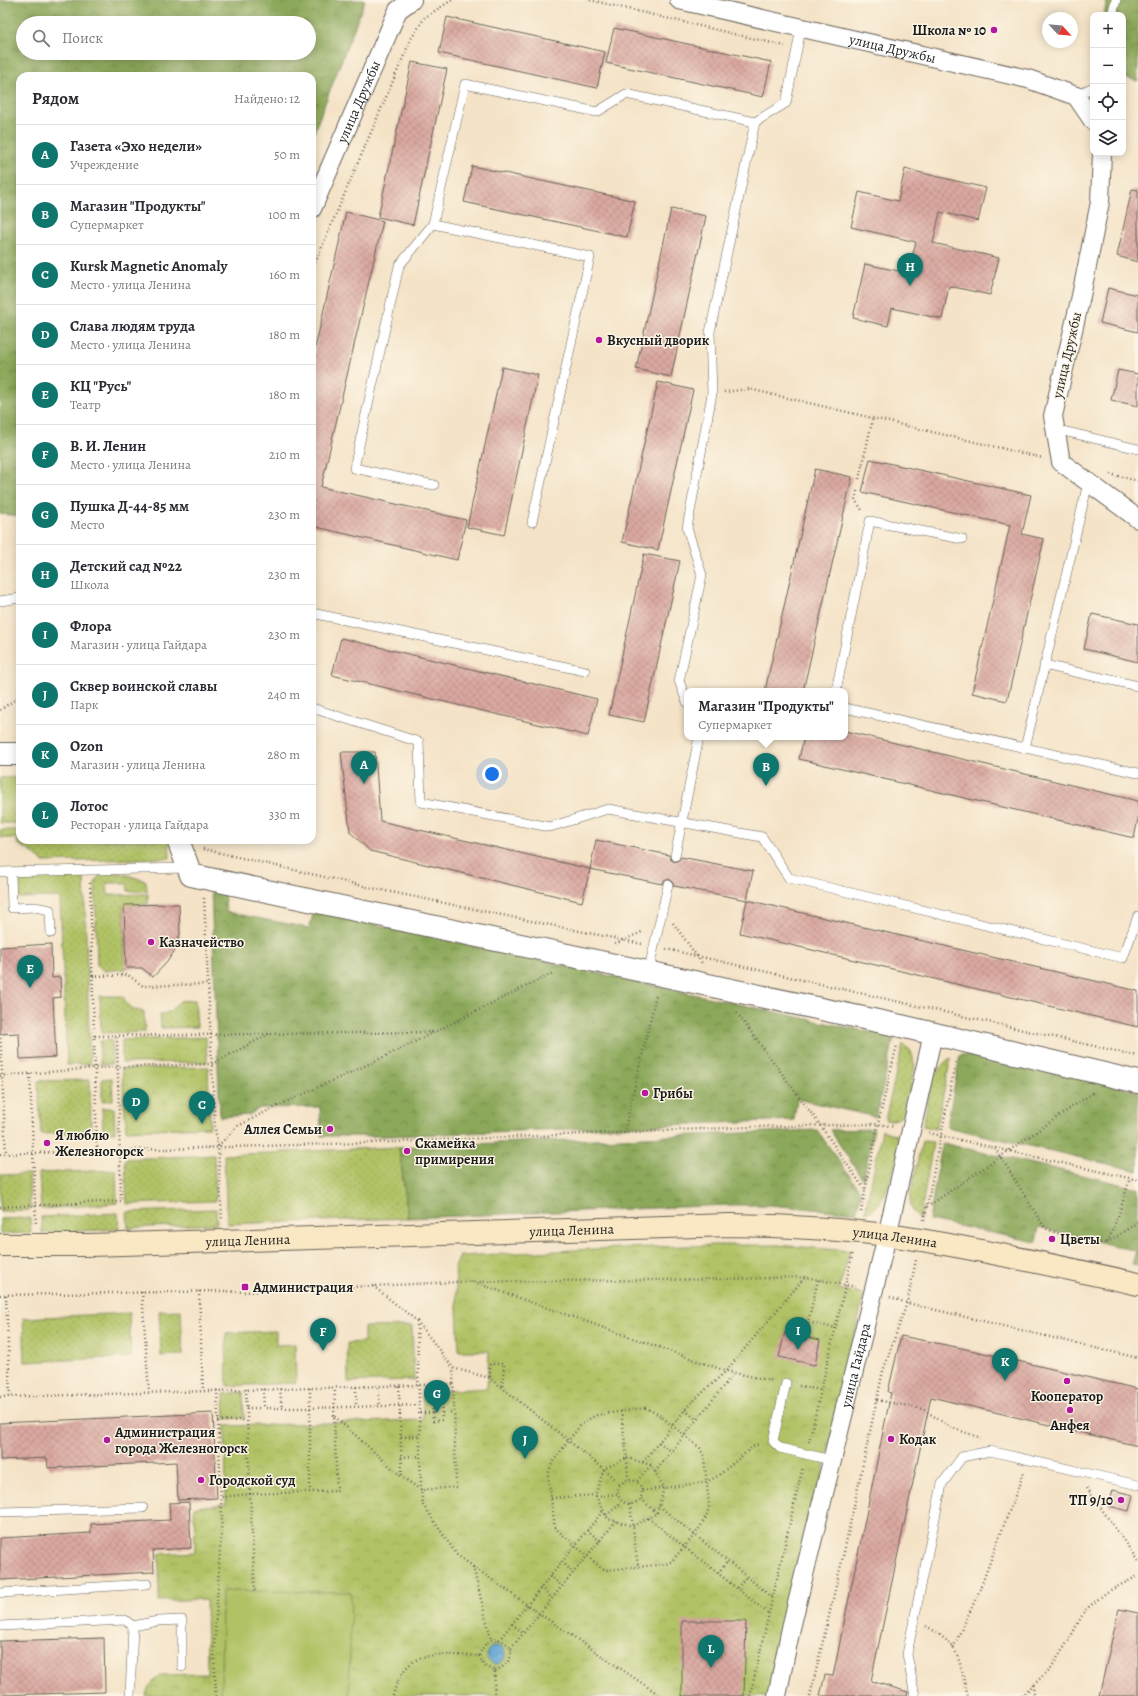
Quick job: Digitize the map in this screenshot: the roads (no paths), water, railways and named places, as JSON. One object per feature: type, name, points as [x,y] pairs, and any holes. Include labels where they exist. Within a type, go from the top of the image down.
[{"type":"main road","name":"улица Ленина","points":[[0,1245],[172,1243],[730,1225],[820,1228],[920,1240],[1031,1260],[1138,1284]]},
{"type":"street","name":"улица Дружбы","points":[[316,200],[398,10],[412,0]]},
{"type":"street","name":"улица Дружбы","points":[[679,0],[801,29],[1028,79],[1076,96]]},
{"type":"street","points":[[1076,96],[1092,120]]},
{"type":"street","name":"улица Дружбы","points":[[1088,483],[1061,462],[1053,416],[1081,296],[1100,202],[1102,156]]},
{"type":"street","points":[[1088,483],[1138,519]]},
{"type":"street","points":[[0,754],[16,754]]},
{"type":"street","points":[[180,844],[195,873],[583,959],[901,1026],[1138,1082]]},
{"type":"street","name":"улица Гайдара","points":[[777,1696],[791,1628],[872,1291],[887,1236],[933,1034]]},
{"type":"lane","points":[[1113,12],[1116,0]]},
{"type":"lane","points":[[434,485],[354,468],[400,266],[433,224],[465,84],[597,112],[626,94],[755,122],[786,103],[801,29]]},
{"type":"lane","points":[[1076,96],[1090,89]]},
{"type":"lane","points":[[684,694],[679,681],[702,575],[687,528],[712,394],[710,332],[755,122]]},
{"type":"lane","points":[[433,224],[590,257],[532,522]]},
{"type":"lane","points":[[1055,429],[1138,449]]},
{"type":"lane","points":[[1025,748],[1088,483]]},
{"type":"lane","points":[[837,688],[870,521],[962,539]]},
{"type":"lane","points":[[0,601],[16,599]]},
{"type":"lane","points":[[316,614],[585,671]]},
{"type":"lane","points":[[1044,665],[1138,686]]},
{"type":"lane","points":[[316,709],[419,742],[421,802],[550,827],[608,809],[762,837],[789,878],[1123,958],[1138,916]]},
{"type":"lane","points":[[848,709],[1138,773]]},
{"type":"lane","points":[[675,856],[698,740]]},
{"type":"lane","points":[[0,872],[90,869],[195,873]]},
{"type":"lane","points":[[11,872],[12,908],[35,907],[50,910],[51,933]]},
{"type":"lane","points":[[654,974],[659,925],[668,885]]},
{"type":"lane","points":[[786,1383],[773,1441],[780,1448],[831,1460]]},
{"type":"lane","points":[[914,1696],[907,1654],[914,1619],[942,1484],[962,1457],[990,1451],[1138,1485]]},
{"type":"lane","points":[[0,1512],[143,1508]]},
{"type":"lane","points":[[0,1593],[147,1584]]},
{"type":"lane","points":[[0,1626],[125,1620],[133,1626],[158,1621],[182,1620],[182,1667]]},
{"type":"lane","points":[[130,1696],[133,1626]]},
{"type":"water","points":[[496,1646],[502,1649],[505,1655],[502,1661],[496,1664],[490,1661],[487,1655],[490,1649]]},
{"type":"place","name":"Школа № 10","points":[[994,30]]},
{"type":"place","name":"Детский сад №22","points":[[910,286]]},
{"type":"place","name":"Вкусный дворик","points":[[599,340]]},
{"type":"place","name":"Газета «Эхо недели»","points":[[364,784]]},
{"type":"place","name":"Магазин \"Продукты\"","points":[[766,786]]},
{"type":"place","name":"Казначейство","points":[[151,942]]},
{"type":"place","name":"КЦ \"Русь\"","points":[[30,988]]},
{"type":"place","name":"Грибы","points":[[645,1093]]},
{"type":"place","name":"Слава людям труда","points":[[136,1121]]},
{"type":"place","name":"Kursk Magnetic Anomaly","points":[[202,1124]]},
{"type":"place","name":"Аллея Семьи","points":[[330,1129]]},
{"type":"place","name":"Я люблю Железногорск","points":[[47,1143]]},
{"type":"place","name":"Скамейка примирения","points":[[407,1151]]},
{"type":"place","name":"Цветы","points":[[1052,1239]]},
{"type":"place","name":"Администрация","points":[[245,1287]]},
{"type":"place","name":"Флора","points":[[798,1350]]},
{"type":"place","name":"В. И. Ленин","points":[[323,1351]]},
{"type":"place","name":"Ozon","points":[[1005,1381]]},
{"type":"place","name":"Кооператор","points":[[1067,1381]]},
{"type":"place","name":"Анфея","points":[[1070,1410]]},
{"type":"place","name":"Пушка Д-44-85 мм","points":[[437,1413]]},
{"type":"place","name":"Кодак","points":[[891,1439]]},
{"type":"place","name":"Администрация города Железногорск","points":[[107,1440]]},
{"type":"place","name":"Сквер воинской славы","points":[[525,1459]]},
{"type":"place","name":"Городской суд","points":[[201,1480]]},
{"type":"place","name":"ТП 9/10","points":[[1121,1500]]},
{"type":"place","name":"Лотос","points":[[711,1668]]}]
